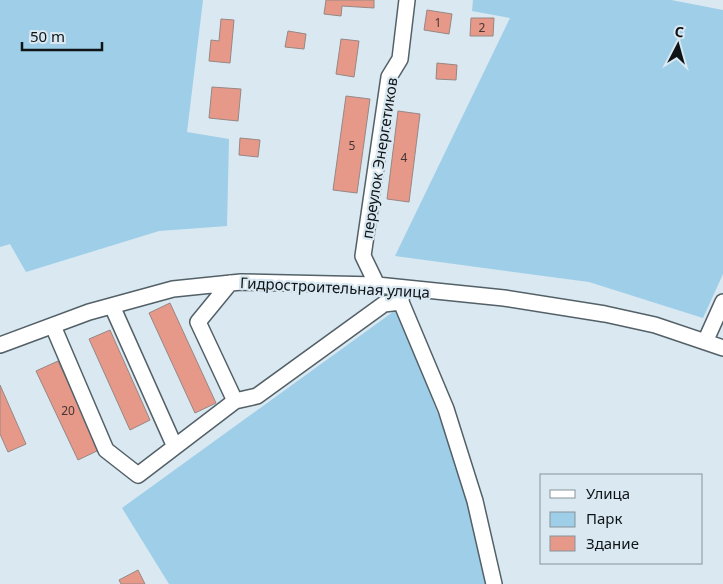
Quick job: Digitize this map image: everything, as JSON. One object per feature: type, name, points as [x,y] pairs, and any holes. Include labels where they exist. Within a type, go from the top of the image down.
[{"type":"street","name":"переулок Энергетиков","points":[[377,285],[363,256],[389,77],[400,59],[407,0]]},
{"type":"street","name":"Гидростроительная улица","points":[[0,345],[112,306],[172,289],[241,282],[377,285],[402,295],[504,298],[605,314],[655,325],[723,348]]},
{"type":"street","points":[[230,283],[198,322],[235,401]]},
{"type":"street","points":[[53,326],[106,450],[138,475],[235,401],[257,396],[384,304],[402,295],[446,410],[475,501],[494,584]]},
{"type":"street","points":[[704,342],[723,302]]},
{"type":"street","points":[[112,306],[176,447]]},
{"type":"green space","points":[[0,0],[203,0],[187,132],[229,139],[227,226],[159,231],[26,272],[10,244],[0,247]]},
{"type":"green space","points":[[473,0],[671,0],[723,10],[723,274],[703,318],[589,282],[395,256],[510,18],[472,11]]},
{"type":"green space","points":[[397,309],[452,450],[492,584],[169,584],[122,508]]},
{"type":"building","points":[[326,0],[374,0],[374,8],[342,6],[341,16],[324,14]]},
{"type":"building","points":[[427,10],[452,14],[449,34],[424,30]]},
{"type":"building","points":[[471,18],[494,18],[493,36],[470,36]]},
{"type":"building","points":[[221,19],[234,20],[230,63],[209,61],[211,40],[219,41]]},
{"type":"building","points":[[288,31],[306,34],[304,49],[285,47]]},
{"type":"building","points":[[341,39],[359,41],[354,77],[336,74]]},
{"type":"building","points":[[437,63],[457,65],[456,80],[436,79]]},
{"type":"building","points":[[212,87],[241,89],[238,121],[209,118]]},
{"type":"building","points":[[346,96],[370,99],[357,193],[333,190]]},
{"type":"building","points":[[398,111],[420,114],[409,202],[387,199]]},
{"type":"building","points":[[240,138],[260,140],[258,157],[239,155]]},
{"type":"building","points":[[170,303],[216,403],[195,413],[149,313]]},
{"type":"building","points":[[110,330],[150,420],[130,430],[89,339]]},
{"type":"building","points":[[58,361],[99,450],[78,460],[36,371]]},
{"type":"building","points":[[0,385],[26,444],[8,452],[0,434]]},
{"type":"building","points":[[138,570],[145,584],[121,584],[119,580]]}]
